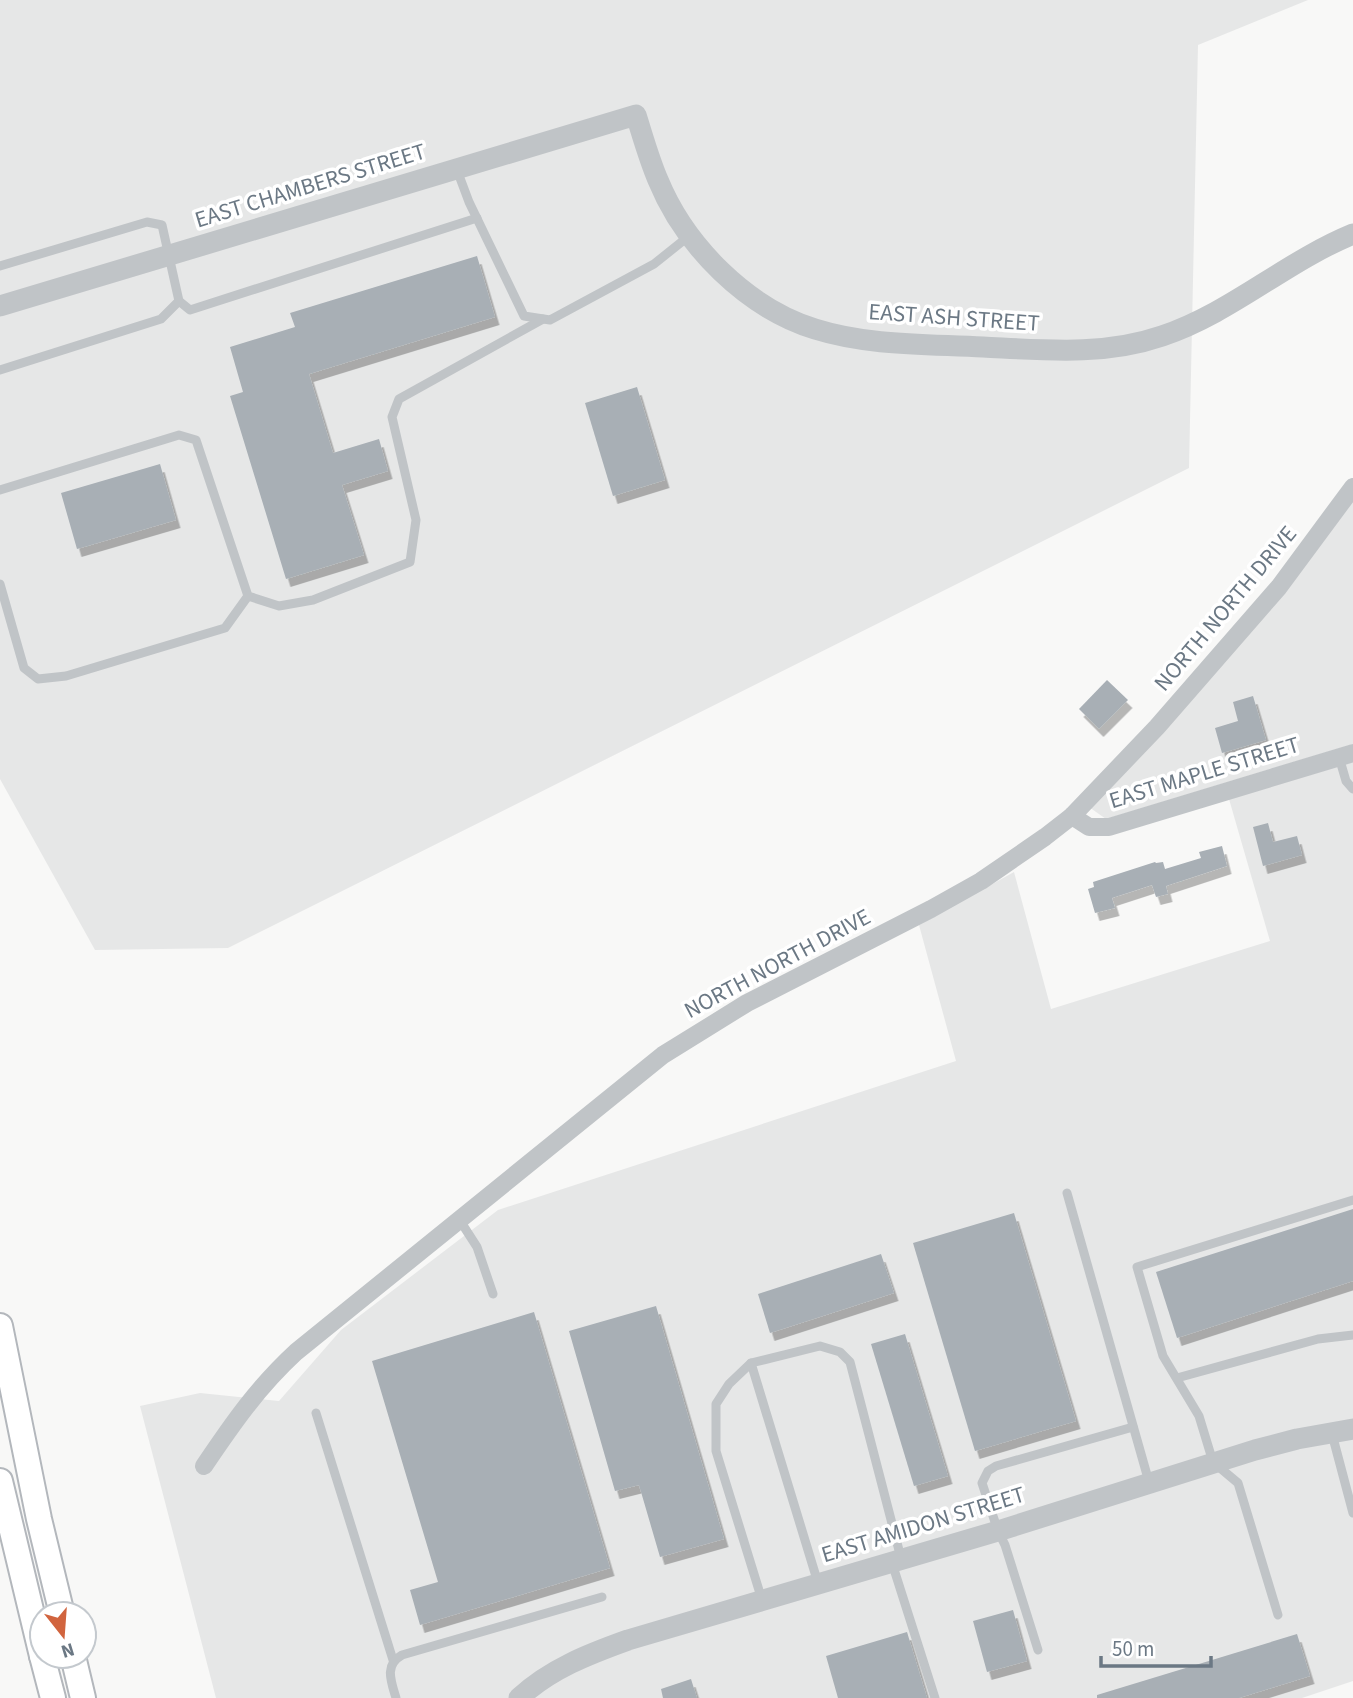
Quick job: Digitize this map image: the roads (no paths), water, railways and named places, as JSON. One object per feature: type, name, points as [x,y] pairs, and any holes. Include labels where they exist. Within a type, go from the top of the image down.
[{"type":"main road","points":[[0,1326],[59,1600]]},
{"type":"main road","points":[[0,1480],[29,1600]]},
{"type":"main road","points":[[46,1670],[53,1698]]},
{"type":"main road","points":[[76,1670],[83,1698]]},
{"type":"street","name":"EAST CHAMBERS STREET","points":[[0,306],[636,115]]},
{"type":"street","name":"EAST ASH STREET","points":[[636,115],[658,181],[690,234],[719,268],[762,304],[790,320],[817,330],[900,343],[1069,351],[1119,347],[1162,336],[1184,327],[1237,299],[1303,257],[1353,233]]},
{"type":"street","name":"NORTH NORTH DRIVE","points":[[204,1466],[242,1410],[271,1375],[603,1101],[697,1032],[747,1003],[981,881],[1072,816],[1157,727],[1279,587],[1353,487]]},
{"type":"street","name":"EAST MAPLE STREET","points":[[1072,816],[1088,827],[1109,827],[1346,755]]},
{"type":"street","name":"EAST AMIDON STREET","points":[[519,1698],[554,1672],[587,1655],[628,1640],[998,1531],[1213,1462],[1286,1441],[1353,1429]]},
{"type":"lane","points":[[457,169],[477,218],[524,316],[550,320],[654,264],[690,234]]},
{"type":"lane","points":[[0,266],[147,222],[162,225],[179,301],[190,310],[477,218]]},
{"type":"lane","points":[[0,370],[161,319],[179,301]]},
{"type":"lane","points":[[248,596],[279,606],[313,600],[410,562],[416,520],[392,417],[399,399],[542,319]]},
{"type":"lane","points":[[0,490],[179,435],[196,440],[248,596]]},
{"type":"lane","points":[[0,584],[24,668],[38,679],[66,676],[225,628],[248,596]]},
{"type":"lane","points":[[1346,755],[1346,781],[1353,789]]},
{"type":"lane","points":[[1067,1193],[1149,1482]]},
{"type":"lane","points":[[1278,1615],[1238,1483],[1213,1462],[1199,1416],[1163,1356],[1137,1267],[1353,1200]]},
{"type":"lane","points":[[459,1219],[480,1254],[493,1294]]},
{"type":"lane","points":[[1177,1378],[1318,1339],[1353,1335]]},
{"type":"lane","points":[[762,1600],[716,1451],[716,1404],[729,1384],[751,1363],[820,1346],[840,1352],[850,1362],[896,1559],[935,1698]]},
{"type":"lane","points":[[751,1363],[818,1583]]},
{"type":"lane","points":[[316,1413],[393,1660]]},
{"type":"lane","points":[[1038,1650],[982,1483],[988,1471],[996,1466],[1133,1427]]},
{"type":"lane","points":[[1331,1432],[1350,1493],[1353,1513]]},
{"type":"lane","points":[[396,1698],[390,1666],[393,1660],[402,1655],[602,1597]]}]
